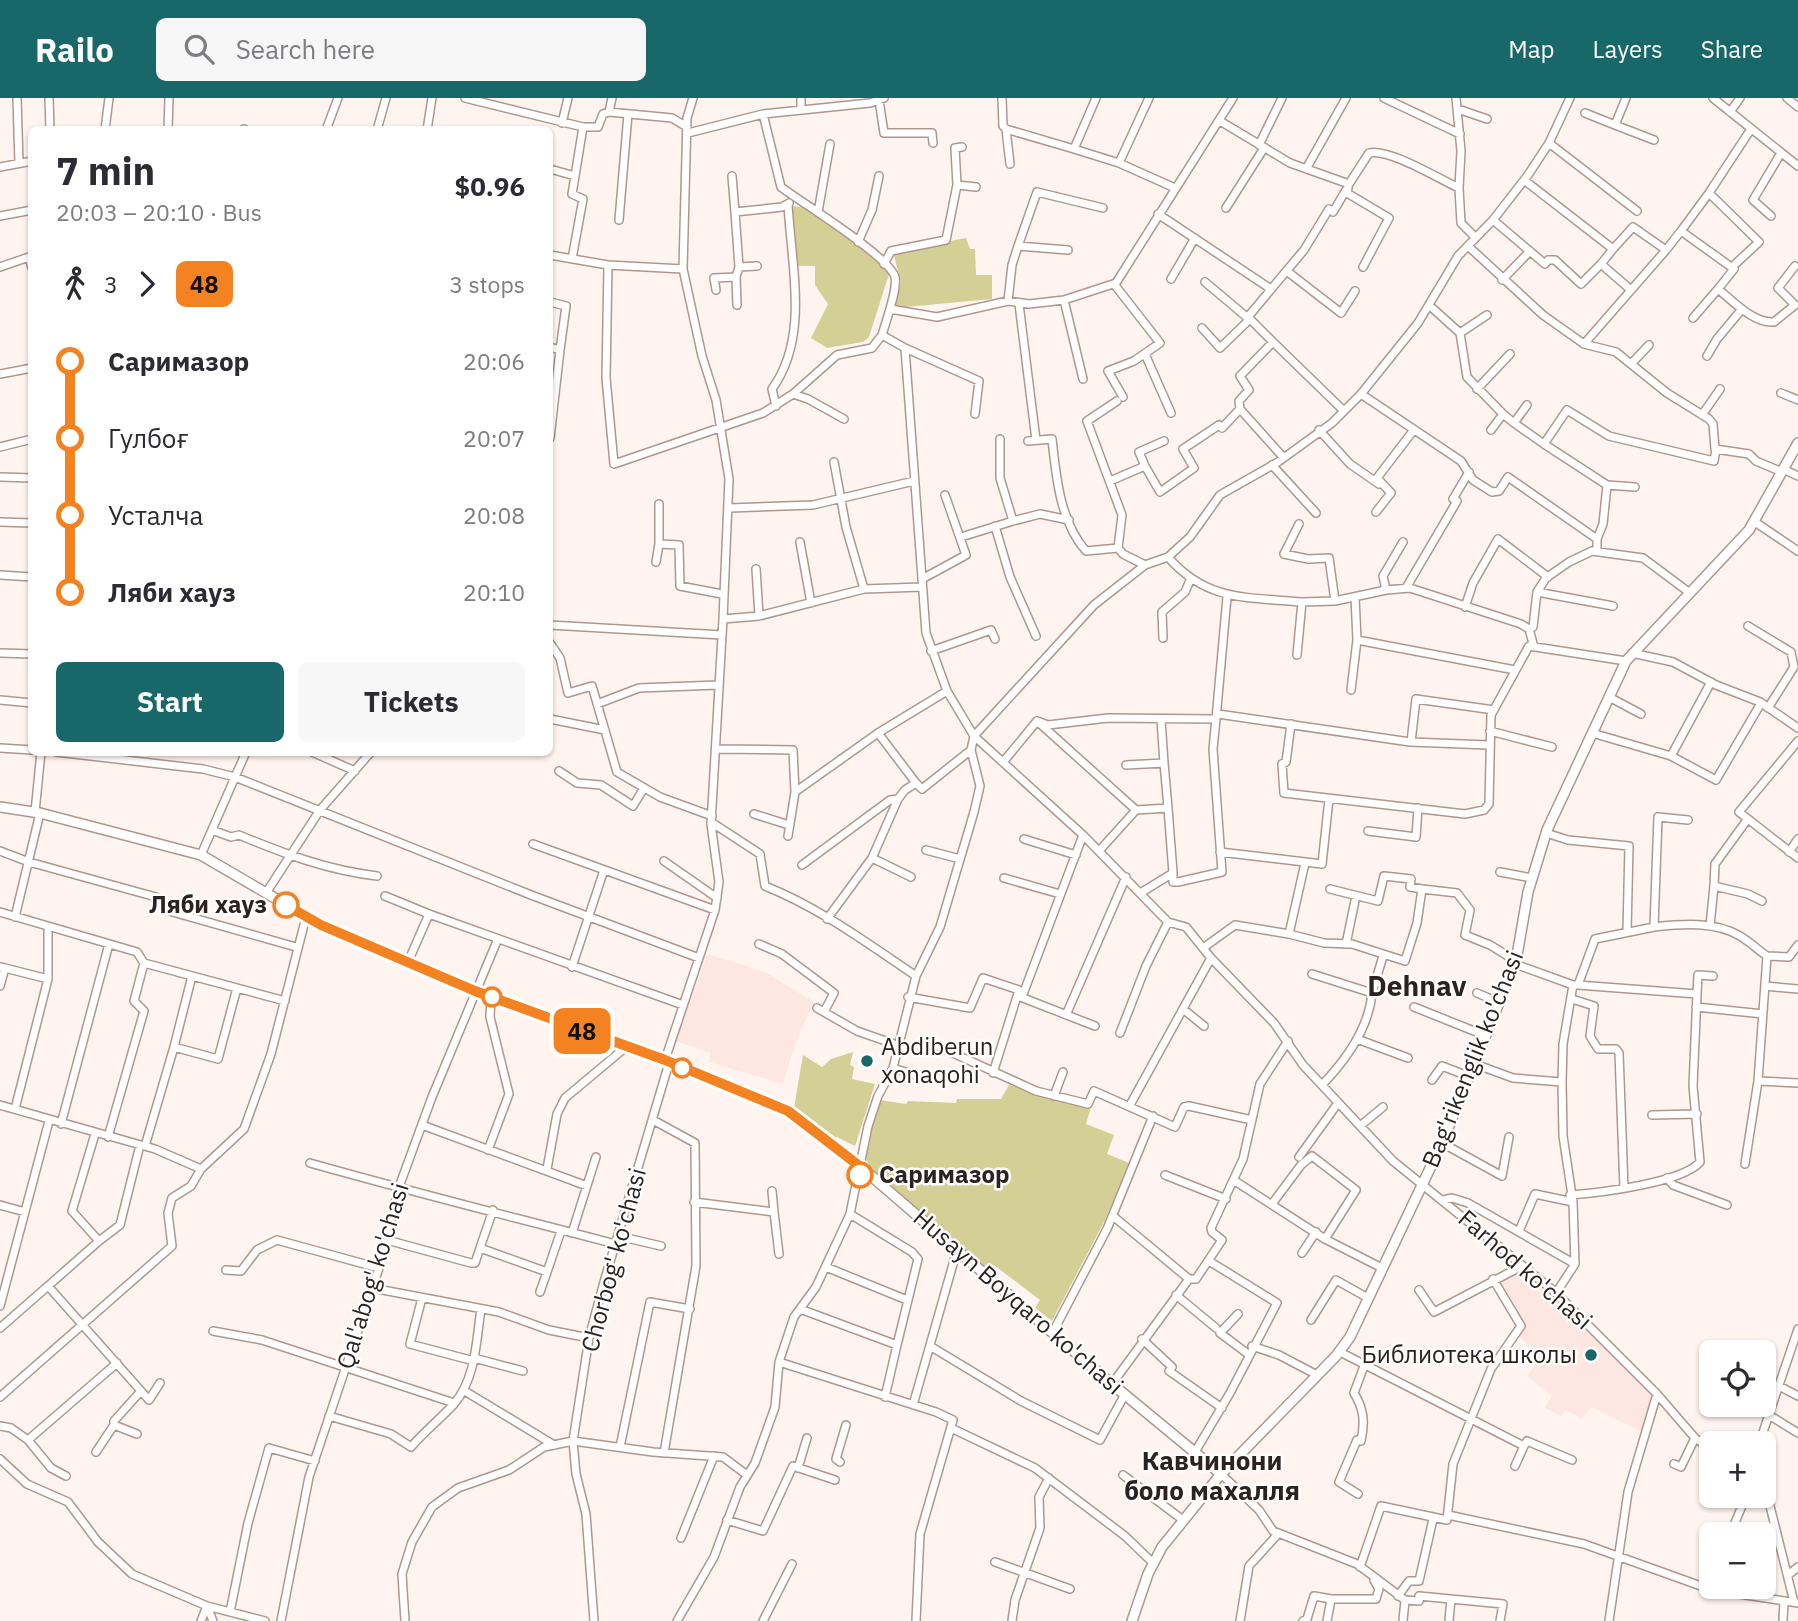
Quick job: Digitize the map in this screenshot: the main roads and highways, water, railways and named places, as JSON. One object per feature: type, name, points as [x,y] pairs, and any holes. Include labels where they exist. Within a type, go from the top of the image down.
[{"type":"main road","name":"Bag'rikenglik ko'chasi","points":[[1132,1621],[1152,1562],[1183,1520],[1221,1474],[1340,1352],[1442,1143],[1472,1063],[1515,963],[1532,878],[1546,833],[1629,657],[1755,522],[1798,443]]},
{"type":"main road","name":"Husayn Boyqaro ko'chasi","points":[[0,807],[37,812],[201,855],[306,917],[408,962],[475,991],[667,1062],[788,1111],[862,1168],[1112,1384],[1221,1474]]},
{"type":"place","name":"Ляби хауз","points":[[286,905]]},
{"type":"place","name":"Abdiberun xonaqohi","points":[[867,1061]]},
{"type":"place","name":"Саримазор","points":[[860,1175]]},
{"type":"place","name":"Библиотека школы","points":[[1591,1355]]},
{"type":"district","name":"Dehnav","points":[[1417,986]]},
{"type":"district","name":"Кавчинони боло махалля","points":[[1212,1476]]}]
